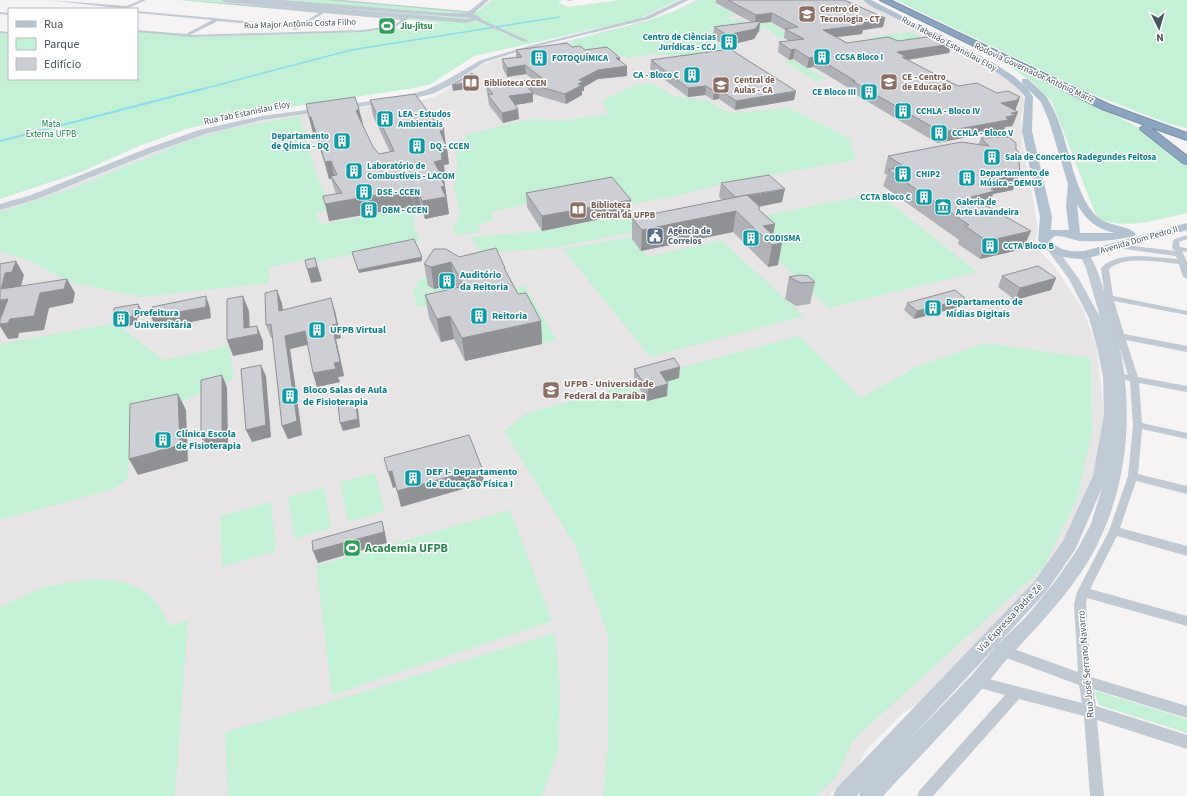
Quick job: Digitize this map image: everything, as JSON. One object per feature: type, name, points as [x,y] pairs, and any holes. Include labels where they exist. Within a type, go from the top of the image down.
[{"type":"highway","name":"Rodovia Governador Antônio Mariz","points":[[884,0],[1106,107],[1187,137]]},
{"type":"highway","name":"Rodovia Governador Antônio Mariz","points":[[893,0],[1112,106],[1187,133]]},
{"type":"highway","points":[[1106,107],[1141,125],[1187,161]]},
{"type":"main road","points":[[224,0],[330,9],[472,17],[514,42]]},
{"type":"main road","points":[[260,0],[290,1],[408,17],[472,17]]},
{"type":"main road","points":[[472,17],[486,0]]},
{"type":"main road","name":"Rua Tab Estanislau Eloy","points":[[0,207],[41,194],[150,150],[202,132],[262,118],[401,99],[429,92],[446,84],[483,61],[530,45],[553,42],[647,18],[686,0]]},
{"type":"main road","name":"Rua Tabelião Estanislau Eloy","points":[[866,0],[989,64],[1012,79],[1025,91],[1029,97],[1027,131],[1046,217],[1048,243]]},
{"type":"main road","name":"Rua Tabelião Estanislau Eloy","points":[[872,0],[986,57],[1029,84],[1044,101],[1054,121],[1073,184],[1071,206],[1078,236]]},
{"type":"main road","name":"Rua Tab Estanislau Eloy","points":[[500,55],[514,42],[530,45]]},
{"type":"main road","points":[[1073,184],[1086,212],[1095,222],[1138,236]]},
{"type":"main road","name":"Avenida Dom Pedro II","points":[[1187,219],[1138,236],[1117,246],[1088,254],[1068,255],[1048,243],[1048,234],[1059,232],[1078,236],[1138,236],[1187,226]]},
{"type":"main road","points":[[1078,236],[1093,245],[1094,249],[1088,254]]},
{"type":"main road","name":"Via Expressa Padre Zé","points":[[843,796],[1040,588],[1069,544],[1100,476],[1112,415],[1109,378],[1104,351],[1091,312],[1074,279],[1048,243]]},
{"type":"main road","name":"Via Expressa Padre Zé","points":[[869,796],[978,682],[1003,651],[1032,622],[1060,588],[1083,555],[1099,524],[1115,468],[1126,378],[1111,334],[1088,254]]},
{"type":"street","points":[[49,0],[128,7]]},
{"type":"street","points":[[125,8],[144,0]]},
{"type":"street","points":[[184,0],[236,2],[324,12],[408,17]]},
{"type":"street","points":[[328,0],[472,17]]},
{"type":"street","points":[[288,33],[330,9]]},
{"type":"street","points":[[138,12],[299,27]]},
{"type":"street","name":"Rua Major Antônio Costa Filho","points":[[138,31],[186,35],[362,31],[393,27],[408,17]]},
{"type":"street","points":[[186,35],[217,20]]},
{"type":"street","points":[[1138,236],[1153,251]]},
{"type":"street","points":[[1187,237],[1175,241],[1187,277]]},
{"type":"street","points":[[1117,246],[1180,255],[1187,250]]},
{"type":"street","name":"Rua José Serrano Navarro","points":[[1097,796],[1090,711],[1085,681],[1080,604],[1083,592],[1114,532],[1133,476],[1138,425],[1126,378],[1121,336],[1109,298],[1104,270],[1108,264],[1136,259],[1180,255]]},
{"type":"street","points":[[1109,298],[1187,313]]},
{"type":"street","points":[[1121,336],[1187,349]]},
{"type":"street","points":[[1126,378],[1187,389]]},
{"type":"street","points":[[1138,425],[1187,436]]},
{"type":"street","points":[[1133,476],[1187,490]]},
{"type":"street","points":[[1114,532],[1187,551]]},
{"type":"street","points":[[1083,592],[1187,621]]},
{"type":"street","points":[[1003,651],[1085,681],[1187,712]]},
{"type":"street","points":[[978,682],[1090,711],[1187,742]]},
{"type":"street","points":[[924,796],[1017,692]]},
{"type":"shaded area","name":"UFPB - Universidade Federal da Paraíba","points":[[695,0],[861,0],[973,56],[1007,78],[1019,89],[1025,102],[1021,116],[1022,141],[1038,228],[1035,246],[1055,267],[1083,309],[1097,348],[1106,433],[1095,473],[1058,558],[924,700],[903,713],[865,751],[857,769],[829,796],[0,796],[0,210],[71,186],[171,145],[205,133],[263,120],[426,99],[437,96],[483,64],[497,59],[649,20],[674,11]]},
{"type":"green space","name":"Mata Externa UFPB","points":[[177,0],[340,0],[477,12],[492,0],[562,0],[558,3],[568,7],[620,0],[678,0],[639,19],[474,56],[431,84],[414,88],[263,111],[186,129],[139,146],[81,172],[0,199],[0,33],[8,34],[8,80],[138,80],[138,31],[188,36],[296,34],[372,31],[443,23]]},
{"type":"green space","points":[[699,0],[755,0],[713,4],[719,7],[734,8],[728,12],[737,15],[726,17],[733,20],[745,21],[746,26],[766,23],[778,25],[775,27],[786,33],[799,35],[779,38],[765,27],[761,28],[763,30],[757,31],[719,27],[713,28],[710,29],[721,36],[712,38],[725,49],[723,52],[699,53],[687,56],[652,54],[627,58],[621,55],[578,51],[566,45],[571,44],[573,40],[669,14]]},
{"type":"green space","points":[[896,0],[1187,0],[1187,128],[1167,123],[1089,93]]},
{"type":"green space","points":[[910,32],[926,40],[887,45],[872,37]]},
{"type":"green space","points":[[793,60],[827,79],[816,81],[783,61]]},
{"type":"green space","points":[[999,60],[1002,60],[1130,123],[1150,135],[1187,164],[1187,213],[1153,221],[1131,224],[1119,224],[1097,218],[1052,102],[1033,82]]},
{"type":"green space","points":[[651,83],[674,96],[708,101],[725,111],[735,113],[789,108],[849,138],[856,160],[729,182],[685,194],[627,205],[531,203],[491,212],[494,220],[477,225],[482,232],[457,235],[452,233],[460,214],[454,186],[457,165],[456,149],[467,135],[532,119],[562,121],[608,114],[606,106],[602,100],[638,84]]},
{"type":"green space","points":[[301,116],[301,126],[306,132],[311,157],[318,179],[330,203],[345,206],[316,212],[320,225],[406,209],[409,216],[414,215],[415,221],[412,223],[420,241],[319,261],[305,260],[269,267],[269,283],[142,297],[73,283],[25,259],[0,252],[0,212],[71,189],[191,140],[232,128]]},
{"type":"green space","points":[[868,195],[889,202],[977,272],[829,308],[765,248],[747,219]]},
{"type":"green space","points":[[647,211],[661,227],[554,248],[481,253],[470,237],[542,231]]},
{"type":"green space","points":[[631,237],[648,257],[721,240],[804,316],[650,357],[563,249]]},
{"type":"green space","points":[[429,275],[446,286],[448,296],[415,286],[418,281]]},
{"type":"green space","points":[[525,286],[556,340],[542,344],[527,316],[502,291]]},
{"type":"green space","points":[[415,287],[447,298],[440,303],[417,307],[414,292]]},
{"type":"green space","points":[[115,323],[164,360],[229,346],[234,379],[201,392],[182,402],[131,417],[128,478],[114,489],[0,520],[0,344]]},
{"type":"green space","points":[[799,336],[861,398],[918,366],[985,343],[1091,358],[1092,431],[1078,496],[1044,567],[853,740],[837,776],[816,796],[603,796],[608,745],[608,635],[575,545],[504,431],[527,413],[608,391],[634,380]]},
{"type":"green space","points":[[375,473],[385,511],[348,522],[340,482]]},
{"type":"green space","points":[[324,487],[331,528],[294,539],[288,497]]},
{"type":"green space","points":[[271,502],[276,551],[222,567],[220,516]]},
{"type":"green space","points":[[510,510],[552,621],[332,695],[316,566]]},
{"type":"green space","points":[[89,579],[116,581],[138,588],[148,594],[156,603],[169,626],[188,621],[175,796],[0,796],[0,607],[45,587]]},
{"type":"green space","points":[[555,633],[560,689],[558,752],[542,796],[228,796],[225,732],[330,702]]},
{"type":"green space","points":[[1093,690],[1187,719],[1187,733],[1099,705]]},
{"type":"building","points":[[728,0],[844,0],[885,18],[859,22],[864,25],[823,30],[847,43],[888,37],[898,41],[934,36],[952,44],[897,52],[907,57],[902,57],[958,86],[977,83],[997,93],[1008,91],[1020,97],[1017,99],[1019,100],[1001,103],[1018,112],[1011,113],[1016,115],[1006,117],[1008,120],[941,132],[852,81],[855,81],[826,63],[815,57],[809,58],[795,49],[791,50],[779,42],[804,39],[785,29],[798,27],[772,13],[756,15]]},
{"type":"building","points":[[761,21],[755,29],[727,35],[714,27],[720,26]]},
{"type":"building","points":[[567,43],[572,47],[580,46],[585,50],[607,47],[620,58],[616,58],[627,66],[598,70],[579,80],[584,81],[578,84],[582,85],[565,94],[523,82],[533,93],[509,96],[518,109],[502,113],[488,95],[493,94],[486,86],[542,78],[525,65],[507,68],[502,59],[522,57],[516,50]]},
{"type":"building","name":"Central de Aulas - CA","points":[[730,49],[796,91],[736,101],[720,90],[714,91],[706,86],[688,88],[651,60]]},
{"type":"building","points":[[472,73],[479,81],[452,85]]},
{"type":"building","points":[[415,94],[436,123],[441,122],[444,130],[440,131],[447,148],[441,148],[442,160],[434,162],[444,179],[441,179],[445,186],[441,187],[446,197],[422,201],[418,191],[412,192],[411,189],[325,204],[323,196],[342,193],[331,176],[337,175],[331,161],[325,162],[306,104],[355,97],[359,109],[356,111],[373,147],[379,154],[394,151],[370,100]]},
{"type":"building","points":[[1009,137],[1016,143],[1020,173],[986,181],[994,185],[990,186],[994,189],[991,189],[995,191],[971,197],[1031,231],[987,241],[965,226],[969,225],[888,170],[903,166],[888,156],[961,142],[989,146],[981,138]]},
{"type":"building","points":[[769,175],[785,189],[735,197],[721,183]]},
{"type":"building","points":[[612,177],[631,200],[542,216],[526,193]]},
{"type":"building","points":[[747,195],[759,206],[759,210],[775,224],[763,226],[782,243],[772,245],[736,211],[642,230],[632,218]]},
{"type":"building","points":[[414,239],[422,257],[358,270],[352,252]]},
{"type":"building","points":[[496,248],[504,268],[518,294],[526,293],[541,321],[462,338],[450,316],[437,319],[425,295],[464,286],[451,262],[431,267],[424,264],[434,249],[446,249],[459,257]]},
{"type":"building","points":[[315,258],[317,267],[307,269],[305,260]]},
{"type":"building","points":[[16,261],[12,272],[5,273],[1,289],[67,279],[64,289],[40,293],[34,316],[10,319],[8,323],[0,324],[0,320],[8,299],[0,300],[0,264]]},
{"type":"building","points":[[1038,266],[1056,278],[1020,288],[1002,276]]},
{"type":"building","points":[[800,275],[808,276],[815,282],[801,283],[789,277]]},
{"type":"building","points":[[277,290],[279,311],[331,298],[337,324],[332,325],[340,362],[334,363],[336,369],[313,373],[305,331],[285,336],[297,421],[282,426],[271,324],[266,325],[265,293]]},
{"type":"building","points":[[955,290],[966,299],[917,311],[907,303]]},
{"type":"building","points":[[206,296],[206,307],[151,317],[152,307]]},
{"type":"building","points":[[243,296],[244,328],[257,326],[258,334],[227,340],[227,299]]},
{"type":"building","points":[[138,304],[139,308],[133,310],[133,316],[120,319],[119,315],[114,317],[114,308]]},
{"type":"building","points":[[674,358],[680,367],[660,372],[668,384],[648,389],[634,369]]},
{"type":"building","points":[[261,365],[266,425],[246,430],[241,369]]},
{"type":"building","points":[[222,375],[222,431],[201,437],[201,380]]},
{"type":"building","points":[[178,394],[180,445],[129,459],[130,404]]},
{"type":"building","points":[[355,401],[358,419],[340,423],[338,404]]},
{"type":"building","points":[[469,435],[482,468],[397,491],[392,471],[388,472],[384,458]]},
{"type":"building","points":[[382,521],[384,532],[313,551],[312,541]]},
{"type":"waterway","points":[[199,90],[351,50],[559,17]]},
{"type":"waterway","points":[[0,141],[202,89]]},
{"type":"place","name":"Centro de Tecnologia - CT","points":[[807,14]]},
{"type":"place","name":"Jiu-jitsu","points":[[387,26]]},
{"type":"place","name":"Centro de Ciências Jurídicas - CCJ","points":[[729,42]]},
{"type":"place","name":"CCSA Bloco I","points":[[822,57]]},
{"type":"place","name":"FOTOQUÍMICA","points":[[539,58]]},
{"type":"place","name":"CA - Bloco C","points":[[692,75]]},
{"type":"place","name":"CE - Centro de Educação","points":[[889,82]]},
{"type":"place","name":"Biblioteca CCEN","points":[[471,83]]},
{"type":"place","name":"Central de Aulas - CA","points":[[721,85]]},
{"type":"place","name":"CE Bloco III","points":[[869,92]]},
{"type":"place","name":"CCHLA - Bloco IV","points":[[903,111]]},
{"type":"place","name":"LEA - Estudos Ambientais","points":[[385,119]]},
{"type":"place","name":"CCHLA - Bloco V","points":[[939,133]]},
{"type":"place","name":"Departamento de Qímica - DQ","points":[[342,141]]},
{"type":"place","name":"DQ - CCEN","points":[[417,146]]},
{"type":"place","name":"Sala de Concertos Radegundes Feitosa","points":[[992,157]]},
{"type":"place","name":"Laboratório de Combustíveis - LACOM","points":[[354,171]]},
{"type":"place","name":"CHIP2","points":[[903,174]]},
{"type":"place","name":"Departamento de Música - DEMUS","points":[[967,178]]},
{"type":"place","name":"DSE - CCEN","points":[[364,192]]},
{"type":"place","name":"CCTA Bloco C","points":[[924,197]]},
{"type":"place","name":"Galeria de Arte Lavandeira","points":[[943,207]]},
{"type":"place","name":"DBM - CCEN","points":[[369,210]]},
{"type":"place","name":"Biblioteca Central da UFPB","points":[[578,210]]},
{"type":"place","name":"Agência de Correios","points":[[655,236]]},
{"type":"place","name":"CODISMA","points":[[751,238]]},
{"type":"place","name":"CCTA Bloco B","points":[[990,246]]},
{"type":"place","name":"Auditório da Reitoria","points":[[447,281]]},
{"type":"place","name":"Departamento de Mídias Digitais","points":[[933,308]]},
{"type":"place","name":"Reitoria","points":[[479,316]]},
{"type":"place","name":"Prefeitura Universitária","points":[[121,319]]},
{"type":"place","name":"UFPB Virtual","points":[[317,330]]},
{"type":"place","name":"UFPB - Universidade Federal da Paraíba","points":[[551,390]]},
{"type":"place","name":"Bloco Salas de Aula de Fisioterapia","points":[[290,396]]},
{"type":"place","name":"Clínica Escola de Fisioterapia","points":[[163,440]]},
{"type":"place","name":"DEF I- Departamento de Educação Física I","points":[[413,478]]},
{"type":"place","name":"Academia UFPB","points":[[352,548]]}]
